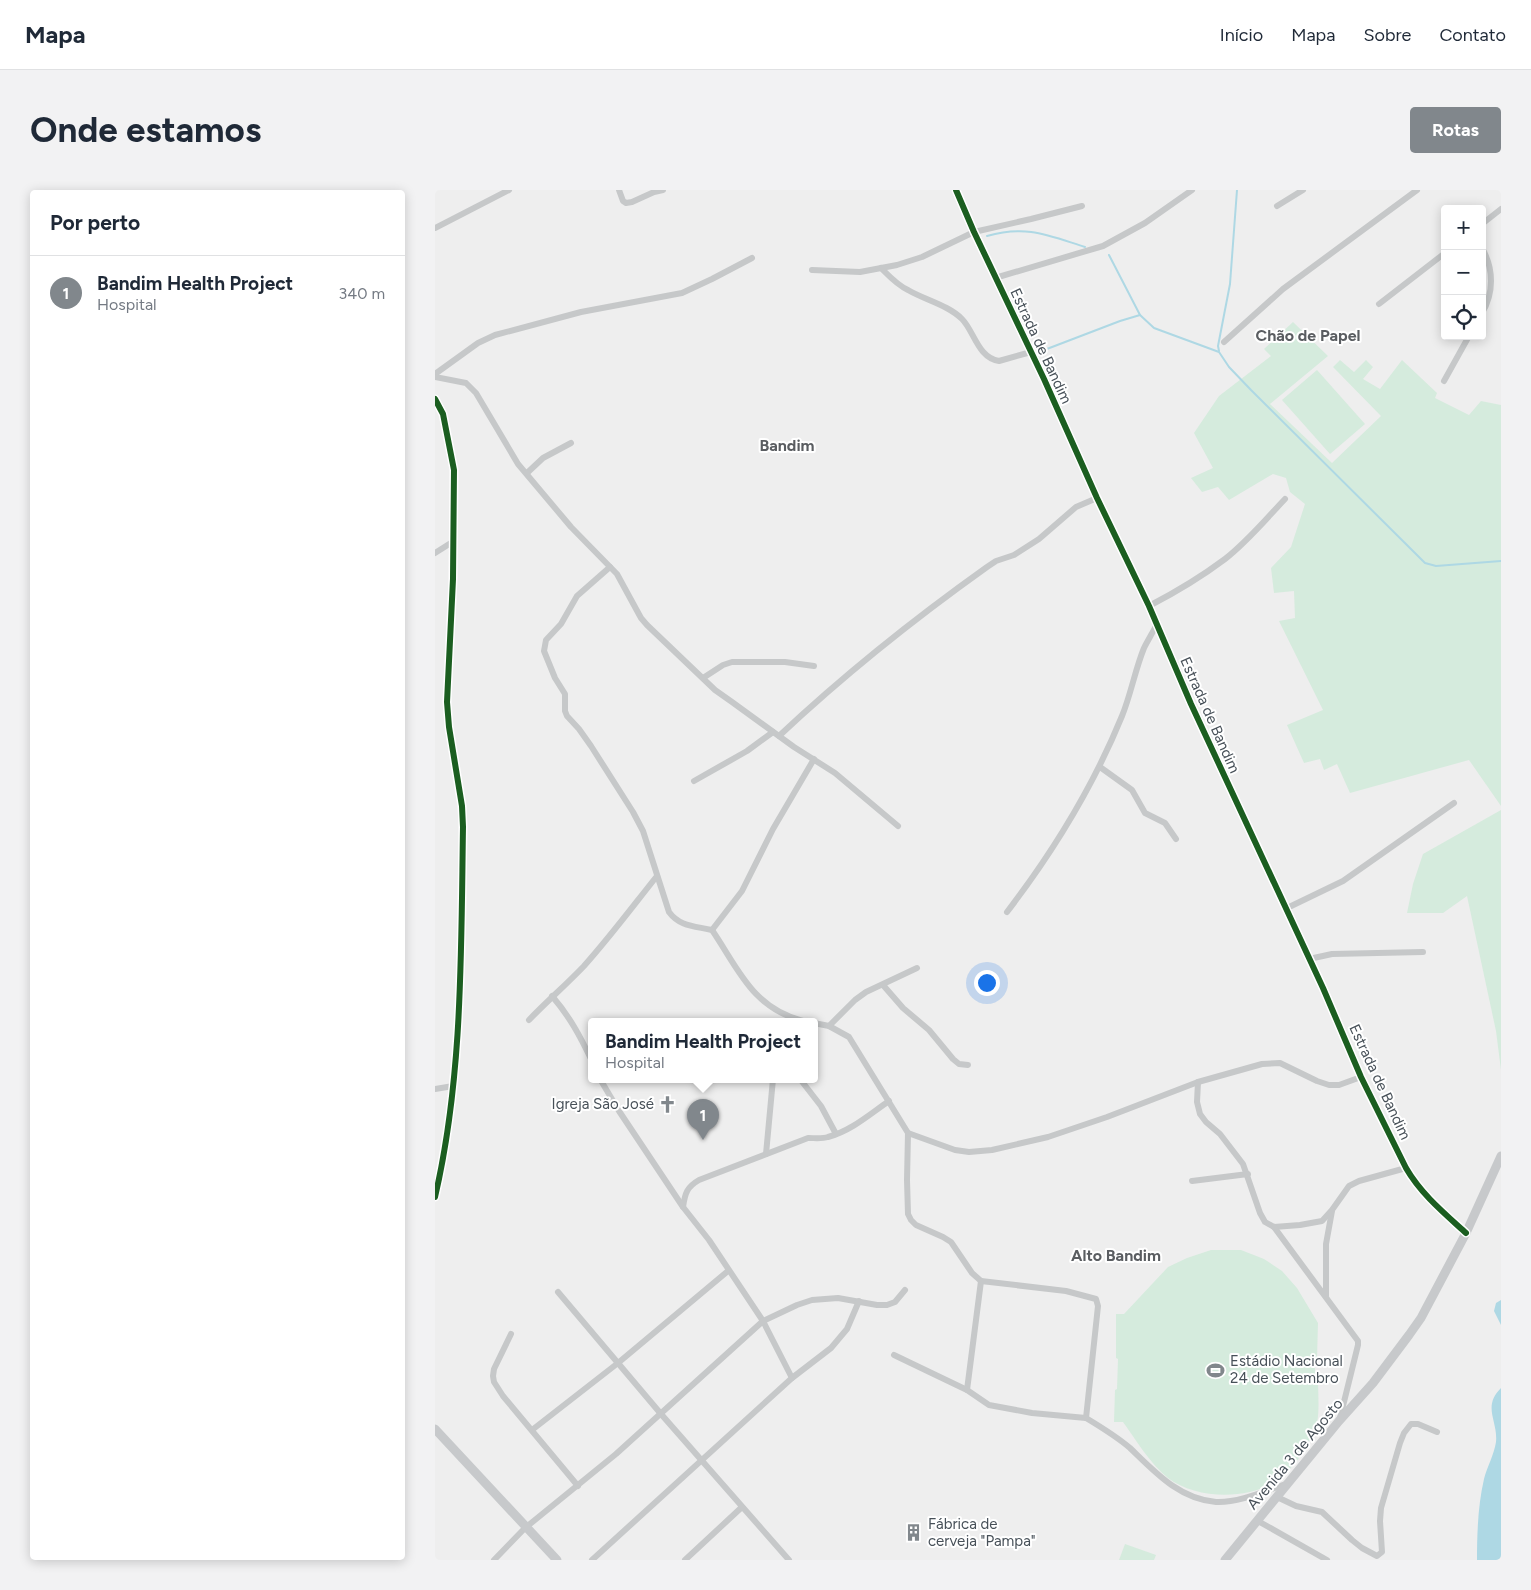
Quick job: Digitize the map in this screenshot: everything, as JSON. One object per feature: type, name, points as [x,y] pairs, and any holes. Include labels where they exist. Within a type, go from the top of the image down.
[{"type":"street","points":[[435,228],[507,190]]},
{"type":"street","points":[[619,190],[623,201],[626,203],[663,190]]},
{"type":"street","name":"Estrada de Bandim","points":[[956,190],[1097,498],[1149,606],[1191,704],[1309,959],[1361,1077],[1406,1168],[1414,1180],[1431,1201],[1466,1233]]},
{"type":"street","points":[[995,278],[1103,246],[1145,223],[1192,190]]},
{"type":"street","points":[[1277,206],[1303,190]]},
{"type":"street","points":[[1225,342],[1283,289],[1417,190]]},
{"type":"street","points":[[812,270],[841,272],[897,265],[922,257],[974,232],[1031,220],[1081,206]]},
{"type":"street","points":[[1486,221],[1501,209]]},
{"type":"street","points":[[1483,250],[1489,267],[1491,283],[1489,301],[1486,306]]},
{"type":"street","points":[[1379,304],[1441,256]]},
{"type":"street","points":[[435,375],[478,343],[495,335],[581,312],[682,293],[712,280],[753,258]]},
{"type":"street","points":[[881,268],[905,289],[956,314],[967,326],[978,345],[994,360],[999,361],[1031,352]]},
{"type":"street","points":[[1444,381],[1467,340]]},
{"type":"street","points":[[435,375],[469,385],[476,393],[511,453],[571,526],[621,580],[641,618],[703,678],[732,702],[841,777],[898,826]]},
{"type":"street","points":[[435,399],[445,422],[454,470],[454,541],[447,702],[461,806],[463,837],[458,1031],[446,1142],[435,1197]]},
{"type":"street","points":[[527,474],[543,458],[571,443]]},
{"type":"street","points":[[779,736],[850,671],[909,624],[987,567],[1027,547],[1076,507],[1097,498]]},
{"type":"street","points":[[1149,606],[1184,587],[1225,559],[1285,499]]},
{"type":"street","points":[[435,553],[454,541]]},
{"type":"street","points":[[610,567],[577,596],[561,624],[546,640],[544,646],[555,678],[565,694],[565,711],[567,716],[583,734],[633,812],[643,831],[669,912],[674,919],[680,924],[712,930],[744,982],[755,994],[792,1018]]},
{"type":"street","points":[[1007,912],[1038,872],[1056,844],[1100,767],[1123,716],[1144,647],[1157,624]]},
{"type":"street","points":[[703,678],[723,665],[732,662],[785,662],[814,666]]},
{"type":"street","points":[[694,781],[747,751],[773,732]]},
{"type":"street","points":[[712,930],[742,891],[773,829],[814,759]]},
{"type":"street","points":[[1100,767],[1132,790],[1145,813],[1165,822],[1176,839]]},
{"type":"street","points":[[1285,909],[1343,882],[1454,803]]},
{"type":"street","points":[[529,1020],[585,965],[657,876]]},
{"type":"street","points":[[1309,959],[1332,954],[1423,952]]},
{"type":"street","points":[[829,1026],[855,1000],[866,992],[917,968]]},
{"type":"street","points":[[883,985],[903,1008],[929,1030],[953,1060],[959,1064],[968,1065]]},
{"type":"street","points":[[552,996],[575,1026],[588,1053]]},
{"type":"street","points":[[818,1025],[829,1026],[849,1037],[908,1133],[908,1214],[911,1220],[951,1242],[971,1273],[981,1281],[1065,1291],[1096,1299],[1098,1306],[1085,1418]]},
{"type":"street","points":[[908,1133],[955,1150],[969,1152],[991,1150],[1048,1137],[1107,1117],[1198,1082],[1262,1064],[1274,1062],[1291,1067],[1317,1081],[1329,1085],[1361,1077]]},
{"type":"street","points":[[1198,1082],[1197,1102],[1200,1114],[1238,1156],[1248,1174],[1260,1213],[1265,1222],[1274,1227],[1358,1341],[1339,1421]]},
{"type":"street","points":[[602,1083],[683,1207],[709,1240],[763,1321],[792,1378]]},
{"type":"street","points":[[766,1154],[773,1083]]},
{"type":"street","points":[[803,1083],[817,1101],[837,1134]]},
{"type":"street","points":[[435,1089],[453,1086]]},
{"type":"street","points":[[683,1207],[689,1185],[729,1167],[808,1138],[825,1138],[847,1130],[889,1101]]},
{"type":"street","name":"Avenida 3 de Agosto","points":[[1225,1560],[1339,1421],[1373,1383],[1421,1318],[1466,1233],[1501,1156]]},
{"type":"street","points":[[1326,1297],[1326,1244],[1333,1210],[1342,1193],[1349,1186],[1359,1181],[1406,1168]]},
{"type":"street","points":[[1192,1181],[1248,1174]]},
{"type":"street","points":[[1274,1227],[1322,1221],[1333,1210]]},
{"type":"street","points":[[532,1430],[619,1362],[728,1271]]},
{"type":"street","points":[[967,1390],[981,1281]]},
{"type":"street","points":[[494,1560],[525,1528],[578,1486],[661,1414],[763,1321],[812,1300],[838,1298],[877,1305],[887,1304],[895,1302],[905,1290]]},
{"type":"street","points":[[558,1292],[785,1559]]},
{"type":"street","points":[[591,1560],[792,1378],[831,1348],[847,1329],[859,1301]]},
{"type":"street","points":[[511,1334],[494,1369],[494,1382],[503,1396],[578,1486]]},
{"type":"street","points":[[894,1355],[967,1390],[989,1404],[1002,1408],[1060,1417],[1085,1418],[1109,1431],[1161,1478],[1181,1491],[1199,1499],[1217,1502],[1236,1499],[1287,1484]]},
{"type":"street","points":[[1277,1497],[1296,1506],[1322,1512],[1352,1540],[1377,1556],[1381,1552],[1379,1521],[1381,1508],[1402,1438],[1411,1424],[1418,1424],[1437,1432]]},
{"type":"street","points":[[435,1429],[525,1528],[557,1560]]},
{"type":"street","points":[[685,1560],[742,1507]]},
{"type":"street","points":[[1258,1520],[1327,1560]]},
{"type":"green space","points":[[1293,322],[1328,356],[1270,404],[1332,463],[1381,416],[1333,367],[1340,360],[1354,372],[1366,360],[1373,367],[1363,379],[1380,389],[1402,360],[1437,393],[1435,398],[1469,415],[1481,401],[1501,405],[1501,806],[1469,760],[1350,793],[1337,764],[1324,770],[1320,759],[1304,763],[1287,725],[1323,710],[1279,621],[1295,618],[1294,591],[1274,593],[1271,568],[1291,547],[1305,504],[1290,492],[1286,478],[1273,474],[1229,500],[1218,487],[1202,492],[1191,478],[1213,468],[1194,433],[1219,396],[1271,356],[1264,349]]},
{"type":"green space","points":[[1317,370],[1365,424],[1330,454],[1282,400]]},
{"type":"green space","points":[[1501,810],[1501,1070],[1496,1031],[1467,896],[1443,913],[1407,913],[1413,884],[1423,854]]},
{"type":"green space","name":"Estádio Nacional 24 de Setembro","points":[[1211,1250],[1241,1250],[1264,1259],[1282,1271],[1297,1288],[1318,1323],[1315,1380],[1318,1381],[1318,1410],[1316,1426],[1311,1438],[1297,1461],[1276,1481],[1247,1493],[1230,1495],[1196,1491],[1181,1486],[1168,1478],[1150,1459],[1123,1422],[1114,1422],[1118,1359],[1116,1358],[1116,1314],[1124,1314],[1168,1267]]},
{"type":"green space","points":[[1125,1544],[1156,1555],[1154,1560],[1119,1560]]},
{"type":"water","points":[[1501,1300],[1501,1325],[1494,1311],[1496,1303]]},
{"type":"water","points":[[1501,1388],[1501,1560],[1477,1560],[1478,1519],[1482,1489],[1496,1442],[1492,1401]]},
{"type":"waterway","points":[[1219,351],[1218,346],[1230,284],[1237,190]]},
{"type":"waterway","points":[[987,236],[1014,231],[1026,231],[1048,235],[1085,247]]},
{"type":"waterway","points":[[1109,255],[1140,315],[1154,328],[1219,352],[1229,367],[1251,390],[1425,563],[1436,566],[1501,561]]},
{"type":"waterway","points":[[1039,352],[1140,315]]},
{"type":"cycle path","points":[[956,190],[1097,498],[1149,606],[1191,704],[1323,988],[1361,1077],[1412,1177],[1433,1203],[1466,1233]]},
{"type":"cycle path","points":[[435,399],[443,414],[454,470],[453,579],[447,702],[449,727],[462,806],[463,827],[461,966],[456,1060],[444,1152],[435,1197]]},
{"type":"place","name":"Igreja São José","points":[[668,1104]]},
{"type":"place","name":"Bandim Health Project","points":[[703,1140]]},
{"type":"place","name":"Estádio Nacional 24 de Setembro","points":[[1216,1370]]},
{"type":"place","name":"Fábrica de cerveja \"Pampa\"","points":[[914,1533]]},
{"type":"district","name":"Chão de Papel","points":[[1308,335]]},
{"type":"district","name":"Bandim","points":[[787,445]]},
{"type":"district","name":"Alto Bandim","points":[[1116,1255]]}]
